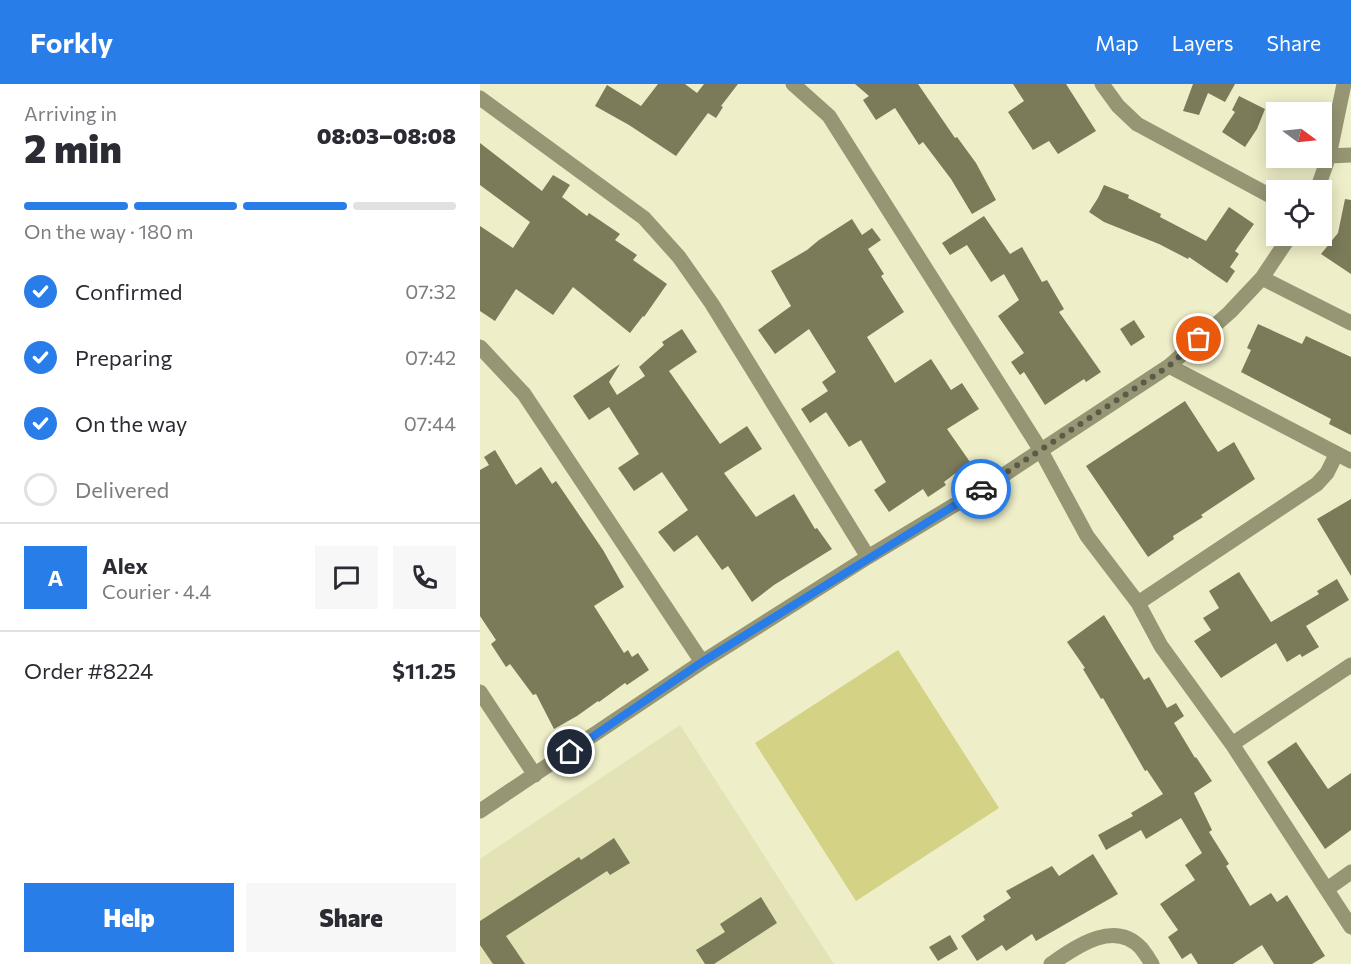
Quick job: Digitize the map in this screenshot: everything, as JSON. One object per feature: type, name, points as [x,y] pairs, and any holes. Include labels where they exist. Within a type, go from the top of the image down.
[{"type":"street","points":[[793,84],[829,116],[1040,449],[1087,536],[1138,603],[1161,646],[1232,744],[1351,927]]},
{"type":"street","points":[[1102,84],[1118,106],[1137,124],[1266,194]]},
{"type":"street","points":[[1332,142],[1344,84]]},
{"type":"street","points":[[480,99],[644,218],[679,257],[712,304],[868,557]]},
{"type":"street","points":[[1332,156],[1351,155]]},
{"type":"street","points":[[480,811],[702,662],[868,557],[996,480],[1169,366],[1230,312],[1263,278],[1284,246]]},
{"type":"street","points":[[1263,278],[1351,323]]},
{"type":"street","points":[[480,347],[524,394],[702,662]]},
{"type":"street","points":[[1169,366],[1351,461]]},
{"type":"street","points":[[1138,603],[1317,484],[1327,473],[1336,455]]},
{"type":"street","points":[[1232,744],[1351,665]]},
{"type":"street","points":[[480,692],[535,775]]},
{"type":"street","points":[[1327,889],[1351,873]]},
{"type":"street","points":[[1051,964],[1085,941],[1112,935],[1126,938],[1140,947],[1152,964]]},
{"type":"shaded area","points":[[898,650],[999,808],[856,901],[755,743]]},
{"type":"shaded area","points":[[680,725],[834,964],[480,964],[480,859]]},
{"type":"building","points":[[658,84],[685,84],[697,93],[704,84],[738,84],[721,106],[723,107],[716,118],[708,113],[676,156],[595,106],[607,85],[641,106]]},
{"type":"building","points":[[855,84],[918,84],[955,138],[957,137],[976,163],[996,200],[972,214],[951,179],[923,142],[919,145],[895,108],[876,120],[863,100],[869,96]]},
{"type":"building","points":[[1013,84],[1066,84],[1096,131],[1058,154],[1049,141],[1033,150],[1008,112],[1024,101]]},
{"type":"building","points":[[1193,84],[1235,84],[1225,102],[1208,93],[1199,115],[1183,111]]},
{"type":"building","points":[[1239,96],[1265,109],[1257,129],[1245,147],[1222,132],[1235,112],[1232,110]]},
{"type":"building","points":[[480,143],[542,191],[553,175],[570,185],[562,197],[587,216],[589,213],[620,234],[615,240],[637,255],[633,260],[667,284],[630,333],[573,287],[553,315],[516,289],[495,321],[480,311],[480,226],[513,248],[530,222],[480,185]]},
{"type":"building","points":[[1104,185],[1129,195],[1128,198],[1161,214],[1160,217],[1206,241],[1229,207],[1254,224],[1235,251],[1239,254],[1230,267],[1235,271],[1227,283],[1189,257],[1188,259],[1159,244],[1104,222],[1089,212]]},
{"type":"building","points":[[1345,199],[1351,200],[1351,274],[1321,254],[1327,246],[1332,246],[1332,240],[1338,233]]},
{"type":"building","points":[[984,216],[1010,254],[1022,247],[1042,282],[1047,280],[1064,309],[1059,312],[1101,372],[1086,382],[1084,379],[1045,405],[1024,372],[1020,375],[1011,362],[1024,353],[998,316],[1019,300],[1004,274],[991,282],[967,245],[950,255],[942,243]]},
{"type":"building","points":[[852,219],[862,235],[872,228],[881,240],[868,249],[884,274],[881,276],[904,312],[867,337],[895,383],[931,359],[951,390],[962,383],[979,409],[947,429],[970,462],[944,482],[946,485],[928,497],[923,489],[889,512],[874,490],[886,482],[861,440],[849,447],[826,412],[810,423],[801,409],[828,391],[822,382],[836,372],[809,329],[775,354],[758,330],[791,306],[771,271]]},
{"type":"building","points":[[1134,320],[1145,337],[1131,346],[1120,329]]},
{"type":"building","points":[[1258,324],[1302,344],[1306,336],[1351,357],[1351,435],[1329,424],[1331,419],[1241,372],[1251,350],[1247,348]]},
{"type":"building","points":[[682,329],[697,352],[669,371],[720,444],[747,426],[762,449],[724,473],[756,517],[794,494],[815,529],[817,528],[832,549],[774,585],[752,602],[728,566],[722,570],[697,535],[674,552],[658,532],[688,510],[662,472],[634,491],[618,468],[639,454],[609,407],[589,420],[573,396],[620,364],[609,382],[617,395],[645,376],[639,367],[664,345],[662,342]]},
{"type":"building","points":[[1185,401],[1218,452],[1234,442],[1255,479],[1201,515],[1203,517],[1173,536],[1174,539],[1148,557],[1086,466]]},
{"type":"building","points":[[495,450],[516,485],[541,467],[552,484],[556,481],[603,550],[624,587],[594,606],[624,653],[628,650],[632,657],[638,653],[649,670],[554,729],[536,694],[533,695],[510,664],[506,667],[491,644],[496,640],[480,616],[480,470],[489,465],[484,457]]},
{"type":"building","points":[[1351,499],[1351,576],[1317,519]]},
{"type":"building","points":[[1239,572],[1271,622],[1319,594],[1317,591],[1337,579],[1349,600],[1306,626],[1319,647],[1302,657],[1300,654],[1287,662],[1276,643],[1221,678],[1194,641],[1211,630],[1203,618],[1219,608],[1209,591]]},
{"type":"building","points":[[1104,615],[1144,680],[1149,677],[1167,708],[1176,703],[1184,716],[1174,723],[1212,781],[1194,793],[1212,830],[1209,832],[1229,864],[1226,866],[1250,906],[1271,893],[1277,902],[1287,895],[1325,956],[1312,964],[1274,964],[1262,945],[1233,964],[1198,964],[1191,953],[1182,959],[1168,937],[1178,930],[1160,904],[1195,880],[1185,865],[1202,853],[1181,818],[1146,839],[1141,830],[1106,850],[1098,835],[1133,816],[1131,813],[1163,794],[1147,770],[1145,771],[1103,698],[1101,699],[1083,669],[1085,668],[1067,642]]},
{"type":"building","points":[[1296,742],[1328,789],[1351,773],[1351,830],[1325,849],[1267,762]]},
{"type":"building","points":[[614,838],[630,863],[610,875],[607,871],[506,936],[525,964],[493,964],[480,945],[480,921],[579,857],[581,860]]},
{"type":"building","points":[[1093,854],[1118,894],[1036,941],[1032,934],[1006,951],[1002,945],[977,961],[961,936],[985,920],[983,916],[1011,898],[1006,891],[1052,866],[1059,876]]},
{"type":"building","points":[[761,897],[777,923],[714,964],[705,964],[696,950],[725,932],[720,924]]},
{"type":"building","points":[[950,935],[958,949],[938,961],[929,947]]},
{"type":"way so far","points":[[981,489],[1169,366],[1199,339]]},
{"type":"route","points":[[570,752],[702,662],[981,489]]}]
